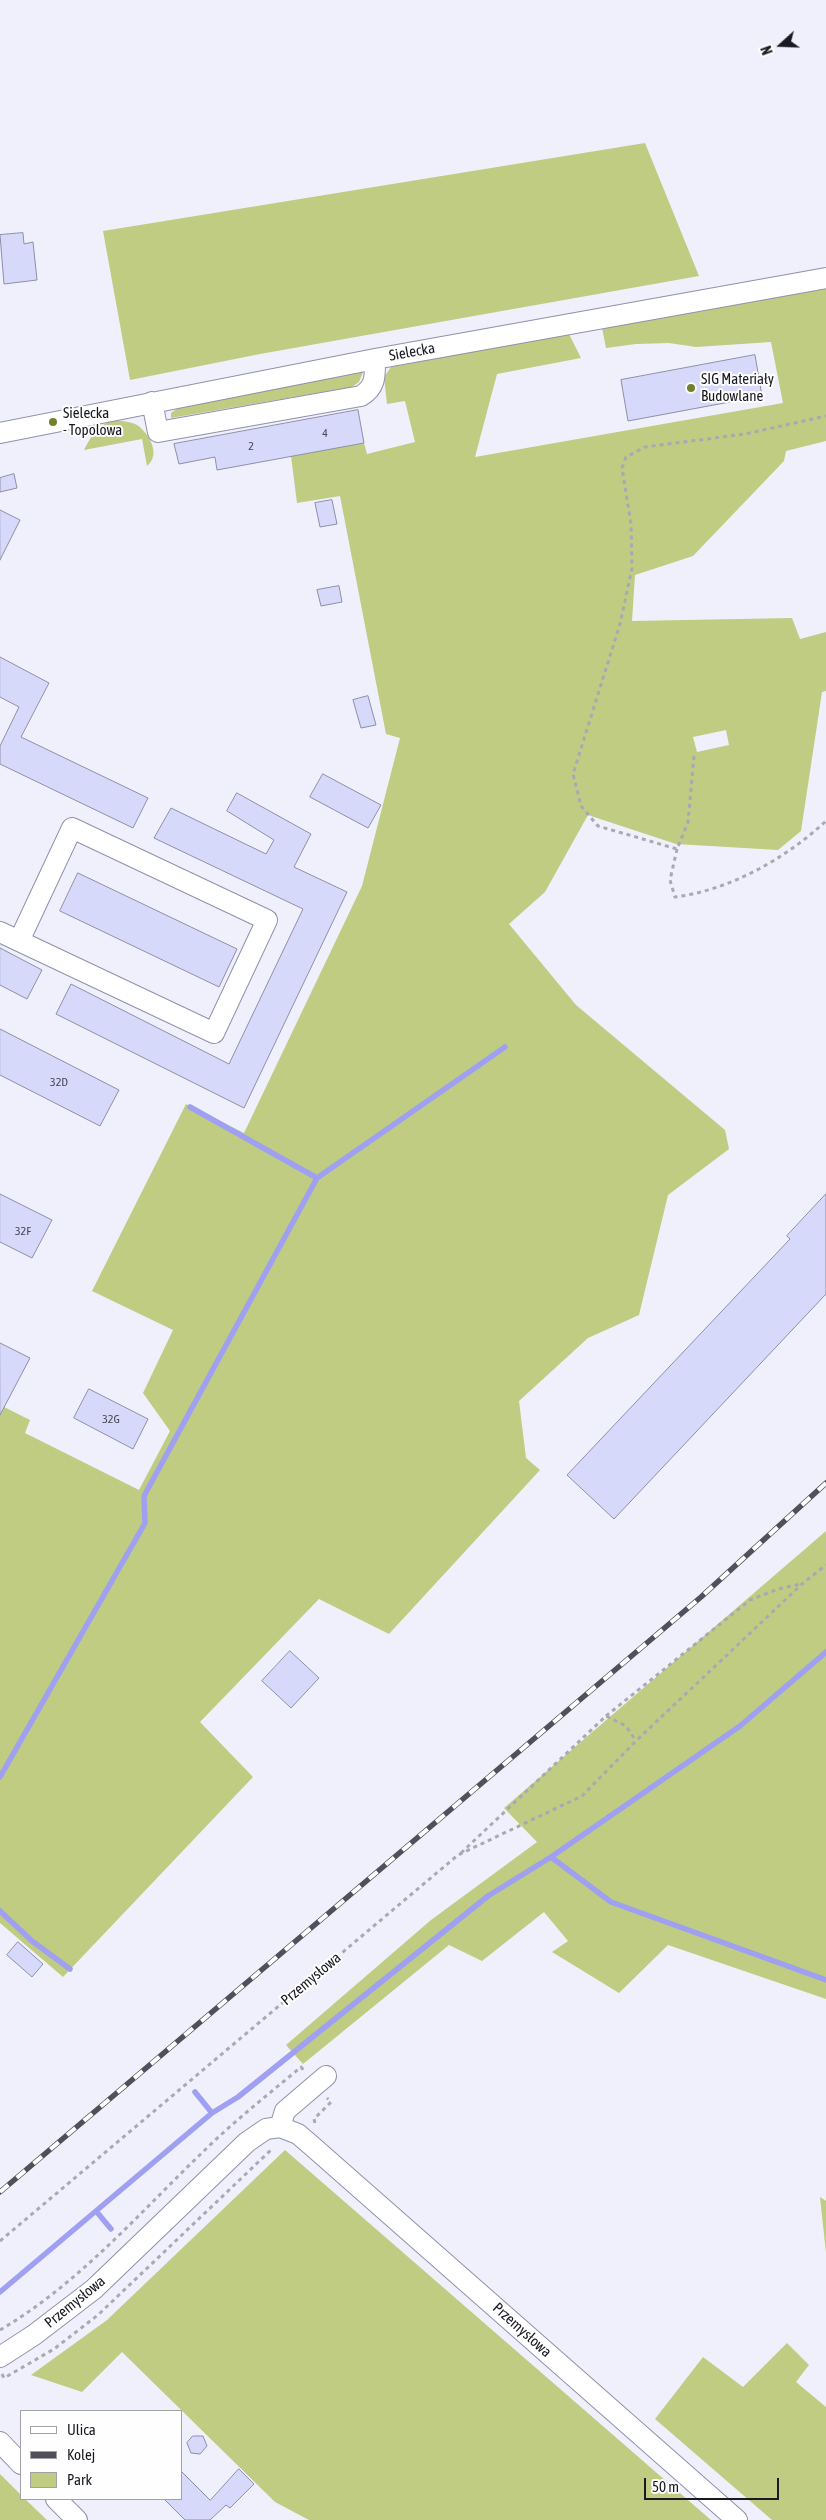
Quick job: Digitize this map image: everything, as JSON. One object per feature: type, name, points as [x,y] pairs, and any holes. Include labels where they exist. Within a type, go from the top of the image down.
[{"type":"street","name":"Sielecka","points":[[0,433],[375,359],[826,278]]},
{"type":"street","points":[[152,402],[158,432],[361,396],[371,390],[375,380],[375,359]]},
{"type":"street","points":[[0,932],[19,941],[214,1033],[266,920],[72,828],[19,941]]},
{"type":"street","points":[[280,2127],[285,2111],[321,2080]]},
{"type":"street","name":"Przemysłowa","points":[[0,2357],[34,2335],[94,2289],[247,2142],[266,2129],[280,2127],[298,2134],[312,2146],[737,2520]]},
{"type":"street","points":[[0,2442],[20,2463]]},
{"type":"street","points":[[57,2500],[77,2520]]},
{"type":"path","points":[[677,849],[598,826],[581,806],[573,774],[620,624],[632,568],[631,524],[622,468],[626,458],[645,447],[745,434],[826,416]]},
{"type":"path","points":[[694,756],[688,822],[677,849],[670,880],[675,898],[702,894],[764,866],[807,839],[826,821]]},
{"type":"path","name":"Przemysłowa","points":[[0,2241],[458,1855],[582,1796],[636,1741],[802,1584],[826,1565]]},
{"type":"path","points":[[458,1855],[606,1716],[750,1600],[778,1589],[802,1584]]},
{"type":"path","points":[[606,1716],[626,1726],[636,1741]]},
{"type":"path","points":[[0,2330],[40,2304],[78,2273],[210,2144],[301,2067],[321,2080],[331,2102],[314,2119],[316,2129]]},
{"type":"green space","points":[[645,143],[699,276],[260,354],[130,380],[103,231]]},
{"type":"green space","points":[[826,288],[826,441],[786,451],[784,461],[693,556],[635,575],[632,621],[792,618],[800,639],[826,632],[826,691],[822,692],[801,831],[778,850],[676,844],[588,815],[545,892],[509,924],[576,1005],[725,1130],[729,1149],[668,1195],[639,1315],[588,1338],[519,1401],[526,1458],[540,1470],[389,1634],[319,1599],[200,1722],[253,1777],[63,1977],[0,1923],[0,1405],[30,1420],[25,1433],[139,1490],[170,1431],[143,1393],[173,1330],[92,1291],[186,1104],[244,1133],[362,886],[400,738],[386,734],[340,496],[297,503],[291,456],[364,443],[367,454],[415,442],[405,401],[387,404],[384,377],[391,367],[569,334],[581,358],[497,374],[475,457],[783,403],[771,342],[696,347],[669,343],[636,344],[606,348],[602,328]],"holes":[[[726,730],[729,745],[697,752],[693,737]]]},
{"type":"green space","points":[[363,372],[359,382],[352,387],[171,418],[171,413],[178,408]]},
{"type":"green space","points":[[113,420],[137,425],[150,439],[153,456],[147,466],[142,439],[84,450],[95,432]]},
{"type":"green space","points":[[826,1531],[826,1999],[668,1945],[619,1993],[552,1952],[568,1941],[544,1912],[482,1961],[449,1945],[303,2064],[286,2045],[431,1920],[537,1842],[504,1808]]},
{"type":"green space","points":[[285,2150],[711,2520],[309,2520],[275,2502],[122,2352],[82,2392],[31,2375],[107,2320]]},
{"type":"green space","points":[[820,2197],[826,2201],[826,2253]]},
{"type":"green space","points":[[787,2343],[809,2365],[796,2382],[826,2407],[826,2520],[772,2520],[655,2419],[703,2357],[743,2387]]},
{"type":"green space","points":[[0,2474],[20,2494],[20,2500],[26,2500],[47,2520],[0,2520]]},
{"type":"building","points":[[23,233],[24,244],[33,242],[37,280],[4,284],[0,235]]},
{"type":"building","name":"SIG Materiały Budowlane","points":[[755,355],[762,396],[628,421],[621,380]]},
{"type":"building","points":[[358,410],[364,443],[217,470],[215,457],[179,464],[174,444]]},
{"type":"building","points":[[14,474],[17,488],[0,492],[0,478]]},
{"type":"building","points":[[332,500],[337,524],[320,527],[315,503]]},
{"type":"building","points":[[0,510],[20,520],[0,560]]},
{"type":"building","points":[[339,586],[342,602],[321,606],[317,590]]},
{"type":"building","points":[[0,657],[49,683],[21,737],[148,798],[133,828],[0,764],[0,746],[19,707],[0,697]]},
{"type":"building","points":[[368,696],[376,725],[361,728],[353,700]]},
{"type":"building","points":[[323,774],[381,805],[368,828],[310,797]]},
{"type":"building","points":[[237,793],[311,834],[294,867],[347,892],[244,1108],[56,1014],[71,984],[229,1064],[303,909],[154,838],[171,808],[266,854],[274,840],[227,811]]},
{"type":"building","points":[[78,873],[237,949],[219,987],[60,911]]},
{"type":"building","points":[[0,948],[42,970],[27,999],[0,985]]},
{"type":"building","points":[[0,1029],[119,1090],[100,1126],[0,1075]]},
{"type":"building","points":[[0,1194],[52,1220],[32,1258],[0,1242]]},
{"type":"building","points":[[826,1194],[826,1294],[614,1519],[567,1475],[790,1239],[787,1236]]},
{"type":"building","points":[[0,1343],[30,1358],[0,1415]]},
{"type":"building","points":[[89,1389],[148,1419],[133,1449],[74,1418]]},
{"type":"building","points":[[290,1651],[319,1678],[291,1708],[262,1681]]},
{"type":"building","points":[[18,1942],[43,1964],[32,1977],[7,1955]]},
{"type":"building","points":[[193,2436],[203,2436],[207,2446],[200,2454],[191,2453],[187,2443]]},
{"type":"building","points":[[239,2469],[254,2484],[230,2508],[226,2505],[210,2520],[185,2520],[165,2500],[182,2500],[182,2472],[210,2500]]},
{"type":"waterway","points":[[0,1777],[145,1523],[144,1496],[317,1178],[505,1047]]},
{"type":"waterway","points":[[190,1107],[317,1178]]},
{"type":"waterway","points":[[195,2092],[212,2113],[238,2097],[488,1896],[551,1857],[740,1726],[826,1652]]},
{"type":"waterway","points":[[551,1857],[611,1902],[826,1980]]},
{"type":"waterway","points":[[0,1911],[32,1941],[70,1969]]},
{"type":"waterway","points":[[0,2292],[212,2113]]},
{"type":"waterway","points":[[96,2211],[111,2229]]},
{"type":"railway","points":[[0,2192],[701,1597],[826,1483]]},
{"type":"place","name":"SIG Materiały Budowlane","points":[[691,388]]},
{"type":"place","name":"Sielecka - Topolowa","points":[[53,422]]}]
